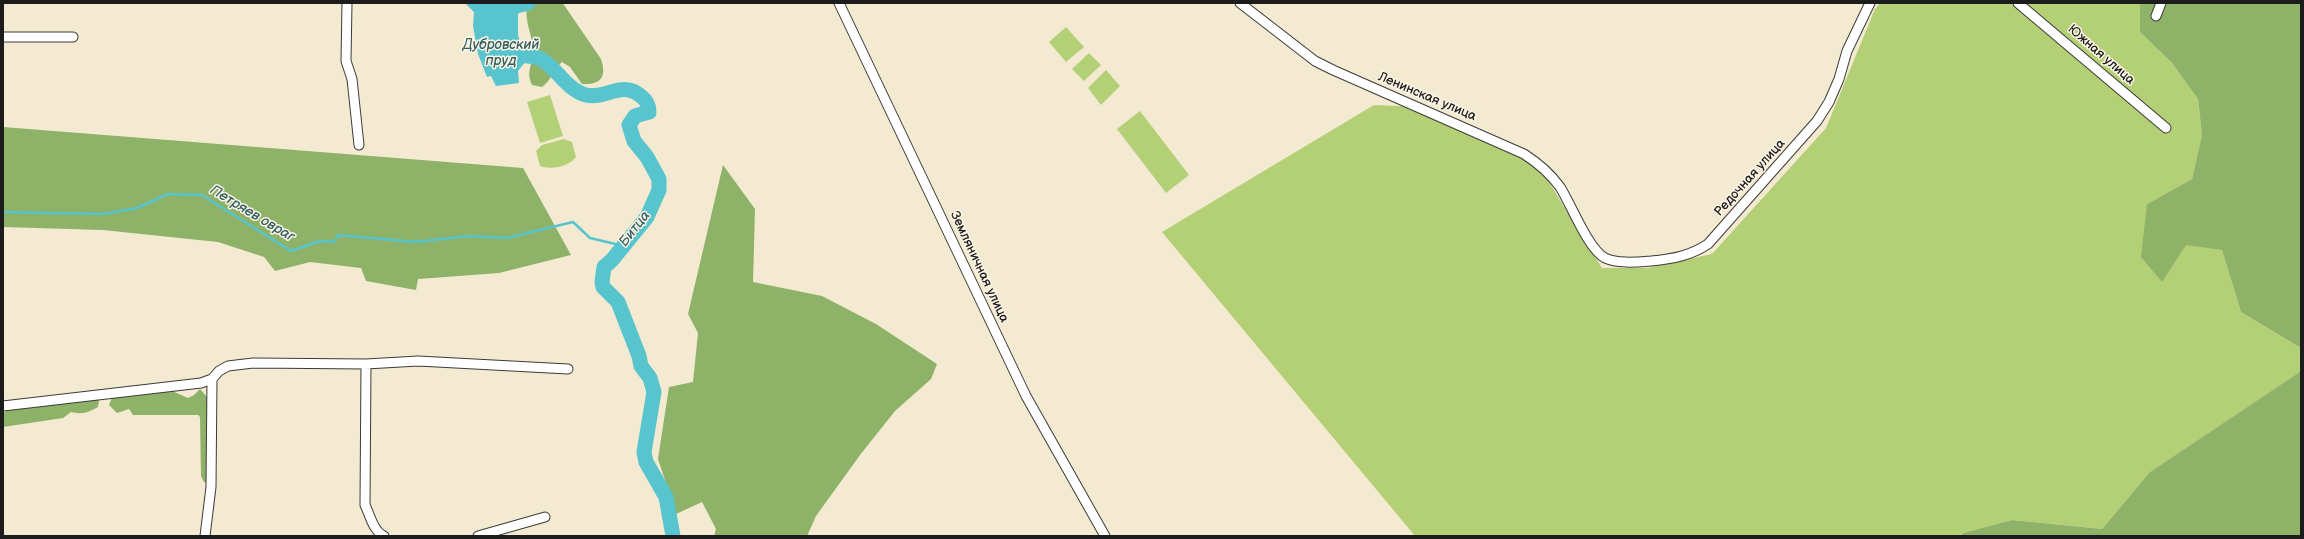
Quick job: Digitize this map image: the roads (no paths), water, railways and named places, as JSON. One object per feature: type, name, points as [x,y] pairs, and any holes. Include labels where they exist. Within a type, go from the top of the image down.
[{"type":"street","points":[[347,3],[346,61],[352,79],[359,145]]},
{"type":"street","name":"Земляничная улица","points":[[839,3],[1026,396],[1105,536]]},
{"type":"street","name":"Ленинская улица","points":[[1240,3],[1315,61],[1524,154],[1544,167],[1559,186],[1585,232]]},
{"type":"street","name":"Редочная улица","points":[[1585,232],[1596,250],[1605,258],[1622,262],[1675,259],[1697,251],[1708,244],[1817,121],[1829,102],[1839,79],[1847,50],[1870,3]]},
{"type":"street","name":"Южная улица","points":[[2018,3],[2166,128]]},
{"type":"street","points":[[2156,16],[2161,3]]},
{"type":"street","points":[[3,37],[73,37]]},
{"type":"street","points":[[3,406],[201,383],[212,379],[219,371],[228,366],[253,363],[366,364],[418,361],[568,369]]},
{"type":"street","points":[[366,364],[366,505],[373,524],[379,534],[384,536]]},
{"type":"street","points":[[205,536],[212,487],[212,379]]},
{"type":"street","points":[[478,536],[545,517]]},
{"type":"water","name":"Дубровский пруд","points":[[465,3],[512,3],[518,13],[518,35],[526,61],[518,71],[519,83],[496,86],[491,76],[487,77],[478,54],[473,26],[474,12]]},
{"type":"waterway","name":"Битца","points":[[498,15],[498,11],[528,3]]},
{"type":"waterway","name":"Битца","points":[[509,49],[511,54],[536,57],[545,61],[572,88],[586,95],[593,96],[614,91],[628,90],[635,92],[642,97],[648,106],[649,112],[635,116],[629,125],[634,141],[647,157],[659,179],[659,190],[647,217],[612,260],[604,267],[602,282],[603,287],[618,302],[639,356],[641,366],[650,378],[654,392],[644,452],[646,462],[666,497],[673,536]]},
{"type":"waterway","name":"Петряев овраг","points":[[3,212],[104,214],[137,208],[168,194],[202,195],[291,251],[320,241],[334,242],[338,235],[415,242],[469,236],[507,238],[573,222],[590,238],[624,246]]}]
